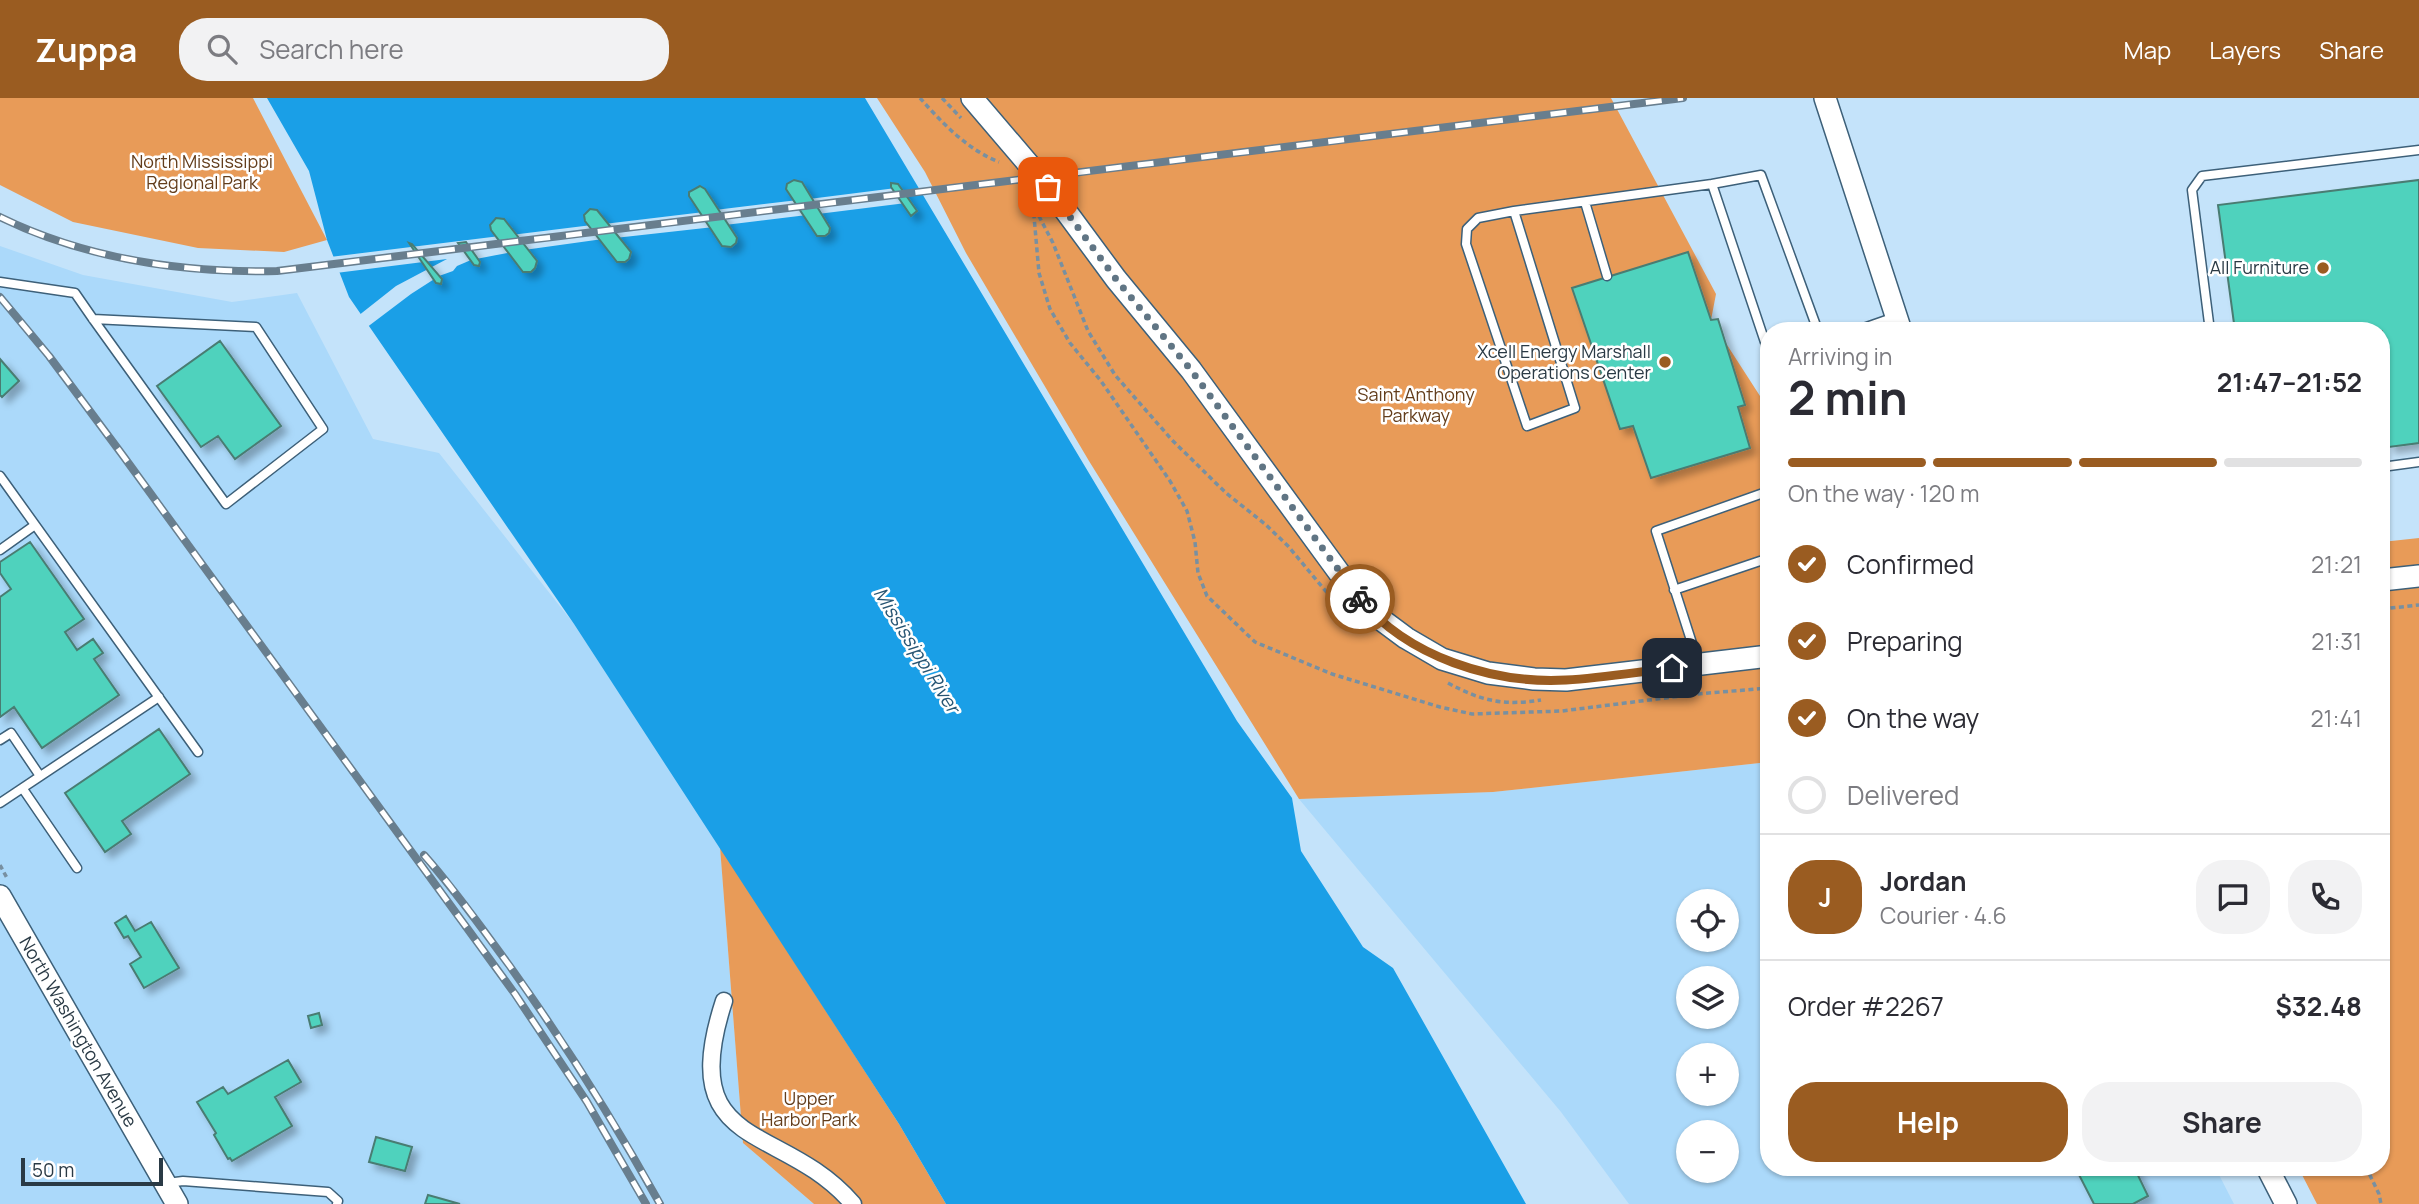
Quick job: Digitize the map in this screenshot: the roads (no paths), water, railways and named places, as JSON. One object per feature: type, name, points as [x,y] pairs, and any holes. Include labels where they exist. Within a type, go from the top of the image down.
[{"type":"street","points":[[972,98],[1048,187],[1116,279],[1191,370],[1343,578],[1371,612],[1406,638],[1442,659],[1488,673],[1534,679],[1566,680],[1760,657]]},
{"type":"street","points":[[1825,98],[1898,322]]},
{"type":"street","points":[[2390,579],[2419,576]]},
{"type":"street","name":"North Washington Avenue","points":[[0,897],[177,1204]]},
{"type":"street","points":[[724,1001],[714,1032],[710,1070],[715,1094],[720,1103],[732,1121],[831,1183],[853,1204]]},
{"type":"street","points":[[2272,1176],[2286,1204]]},
{"type":"lane","points":[[2209,322],[2192,190],[2202,176],[2419,150]]},
{"type":"lane","points":[[1514,211],[1575,408],[1527,426],[1466,244],[1467,229],[1478,218],[1514,211],[1712,184],[1760,175],[1815,322]]},
{"type":"lane","points":[[1712,184],[1760,327]]},
{"type":"lane","points":[[1585,202],[1607,276]]},
{"type":"lane","points":[[0,282],[75,293],[93,319],[226,504],[323,429],[256,327],[93,319]]},
{"type":"lane","points":[[2390,466],[2419,462]]},
{"type":"lane","points":[[0,475],[198,752]]},
{"type":"lane","points":[[1699,664],[1656,531],[1760,494]]},
{"type":"lane","points":[[0,550],[36,524]]},
{"type":"lane","points":[[1674,590],[1760,561]]},
{"type":"lane","points":[[0,803],[159,697]]},
{"type":"lane","points":[[0,740],[11,733],[40,776]]},
{"type":"lane","points":[[23,789],[77,868]]},
{"type":"lane","points":[[164,1183],[183,1181],[328,1192],[338,1200],[337,1204]]},
{"type":"water","name":"Mississippi River","points":[[267,98],[865,98],[1237,721],[1292,798],[1301,851],[1363,947],[1393,968],[1526,1204],[946,1204],[899,1124],[574,624],[349,297],[327,240],[309,171]],"holes":[[[794,180],[802,182],[830,228],[829,233],[817,236],[786,189],[787,184]],[[700,186],[705,189],[737,237],[736,243],[731,247],[722,246],[689,196]],[[590,209],[597,210],[631,252],[629,259],[617,262],[585,221],[584,215]],[[496,218],[504,220],[537,261],[533,270],[523,272],[490,225]]]},
{"type":"railway","points":[[0,217],[66,243],[135,260],[206,269],[277,271],[1683,98]]},
{"type":"railway","points":[[0,297],[49,356],[124,457],[515,994],[587,1102],[646,1204]]},
{"type":"railway","points":[[424,855],[478,923],[549,1023],[607,1112],[660,1204]]},
{"type":"place","name":"All Furniture","points":[[2323,268]]},
{"type":"place","name":"Xcell Energy Marshall Operations Center","points":[[1665,362]]},
{"type":"park label","name":"North Mississippi Regional Park","points":[[202,172]]},
{"type":"park label","name":"Saint Anthony Parkway","points":[[1416,405]]},
{"type":"park label","name":"Upper Harbor Park","points":[[809,1109]]}]
